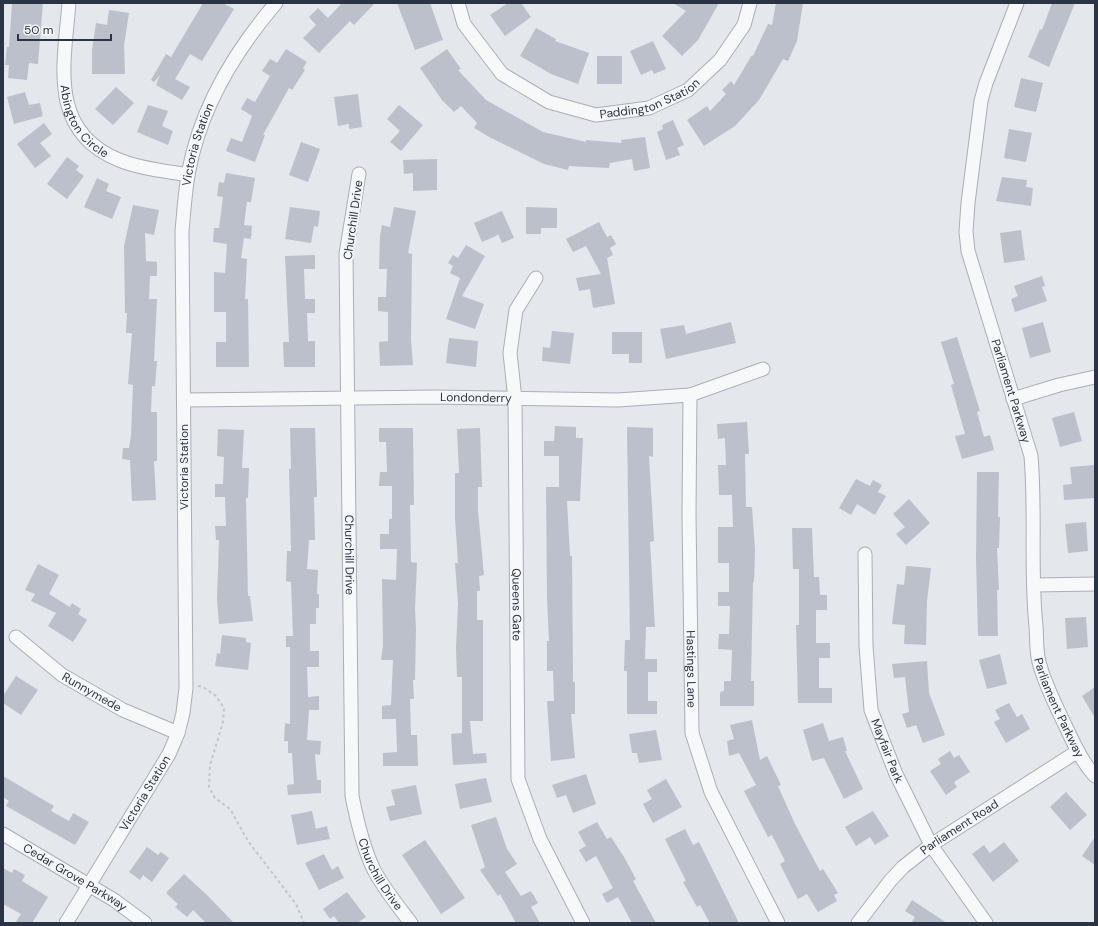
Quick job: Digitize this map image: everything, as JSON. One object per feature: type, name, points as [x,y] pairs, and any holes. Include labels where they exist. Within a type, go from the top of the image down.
[{"type":"street","name":"Abington Circle","points":[[69,3],[63,80],[66,106],[80,130],[94,145],[121,161],[188,175]]},
{"type":"street","name":"Victoria Station","points":[[66,923],[161,769],[178,733],[183,713],[186,684],[182,231],[188,175],[197,141],[210,104],[225,74],[249,37],[276,3]]},
{"type":"street","name":"Paddington Station","points":[[458,3],[464,24],[502,74],[549,102],[596,115],[649,108],[688,90],[720,60],[744,25],[750,3]]},
{"type":"street","name":"Parliament Parkway","points":[[1017,3],[986,83],[981,101],[968,203],[966,232],[972,269],[1031,456],[1034,492],[1034,585],[1039,662],[1052,698],[1078,751],[1095,776]]},
{"type":"street","name":"Churchill Drive","points":[[359,174],[346,254],[352,796],[357,819],[374,869],[389,894],[411,923]]},
{"type":"street","name":"Queens Gate","points":[[536,278],[516,310],[510,353],[515,398],[518,779],[540,839],[583,923]]},
{"type":"street","name":"Londonderry","points":[[184,400],[515,398],[618,400],[690,395],[763,369]]},
{"type":"street","points":[[1013,399],[1059,384],[1090,376],[1095,377]]},
{"type":"street","name":"Hastings Lane","points":[[690,395],[689,514],[692,733],[711,792],[778,923]]},
{"type":"street","name":"Mayfair Park","points":[[865,554],[866,646],[870,710],[896,774],[931,845],[986,923]]},
{"type":"street","points":[[1034,585],[1095,584]]},
{"type":"street","name":"Runnymede","points":[[16,637],[62,675],[123,710],[178,733]]},
{"type":"street","name":"Parliament Road","points":[[858,923],[890,881],[903,867],[931,845],[1078,751]]},
{"type":"street","name":"Cedar Grove Parkway","points":[[3,834],[90,886],[146,923]]},
{"type":"path","points":[[186,684],[203,687],[216,696],[224,708],[223,722],[210,765],[209,787],[215,798],[230,809],[248,841],[296,904],[304,923]]},
{"type":"building","points":[[12,3],[43,3],[38,64],[29,63],[27,80],[8,78],[9,65],[5,65],[7,47],[9,47]]},
{"type":"building","points":[[203,3],[223,3],[234,9],[202,61],[190,54],[175,79],[190,87],[182,100],[156,85],[160,75],[154,82],[151,80],[166,54],[171,57]]},
{"type":"building","points":[[342,3],[375,3],[354,25],[350,21],[319,53],[303,38],[316,25],[309,17],[318,8],[328,18]]},
{"type":"building","points":[[397,3],[430,3],[443,40],[415,50]]},
{"type":"building","points":[[508,3],[521,3],[531,17],[505,36],[490,15]]},
{"type":"building","points":[[673,3],[719,3],[698,40],[682,56],[662,36],[686,11]]},
{"type":"building","points":[[776,3],[803,3],[797,41],[788,61],[783,59],[759,100],[735,126],[704,146],[687,120],[707,106],[710,111],[726,94],[722,90],[731,81],[734,85],[752,55],[753,56],[768,24],[772,25]]},
{"type":"building","points":[[1052,3],[1075,3],[1049,67],[1028,57],[1040,29],[1042,30]]},
{"type":"building","points":[[109,10],[129,13],[124,45],[125,74],[92,74],[92,50],[96,23],[107,25]]},
{"type":"building","points":[[536,28],[556,39],[555,41],[589,53],[578,84],[551,74],[520,56]]},
{"type":"building","points":[[653,41],[666,69],[654,74],[652,70],[641,75],[630,51]]},
{"type":"building","points":[[286,49],[307,62],[303,68],[305,70],[292,90],[289,88],[263,135],[265,135],[255,162],[226,151],[231,138],[242,142],[252,116],[241,109],[247,98],[255,102],[270,76],[262,71],[270,59],[277,63]]},
{"type":"building","points":[[447,49],[461,69],[458,70],[486,100],[543,132],[586,142],[586,140],[622,143],[621,140],[645,137],[650,168],[634,171],[632,159],[610,163],[609,168],[569,166],[568,170],[544,164],[491,138],[474,128],[477,123],[461,106],[454,112],[442,100],[420,68]]},
{"type":"building","points":[[597,56],[622,56],[622,84],[597,84]]},
{"type":"building","points":[[1021,78],[1043,83],[1036,112],[1014,107]]},
{"type":"building","points":[[116,87],[134,103],[113,125],[95,109]]},
{"type":"building","points":[[25,92],[29,105],[40,103],[43,116],[14,124],[7,97]]},
{"type":"building","points":[[358,94],[362,127],[349,129],[349,124],[338,126],[334,97]]},
{"type":"building","points":[[148,105],[168,111],[162,126],[173,131],[168,145],[137,132]]},
{"type":"building","points":[[399,105],[423,125],[401,151],[390,142],[400,131],[387,119]]},
{"type":"building","points":[[673,120],[684,145],[677,148],[680,155],[666,160],[657,132],[663,129],[662,125]]},
{"type":"building","points":[[44,123],[52,134],[40,143],[51,156],[35,168],[17,144]]},
{"type":"building","points":[[1009,129],[1032,133],[1026,162],[1004,158]]},
{"type":"building","points":[[301,142],[320,149],[308,182],[289,175]]},
{"type":"building","points":[[67,157],[79,166],[76,170],[84,176],[67,199],[47,184]]},
{"type":"building","points":[[437,159],[437,190],[413,191],[413,173],[404,174],[403,160]]},
{"type":"building","points":[[226,173],[255,178],[251,202],[247,202],[244,225],[252,226],[251,239],[244,238],[241,258],[247,259],[245,299],[248,299],[249,367],[216,367],[216,342],[226,342],[226,312],[214,312],[214,272],[225,273],[227,244],[213,242],[214,228],[219,228],[223,197],[217,196],[219,182],[224,183]]},
{"type":"building","points":[[1002,177],[1027,180],[1026,187],[1033,188],[1031,206],[996,201]]},
{"type":"building","points":[[97,178],[109,184],[106,191],[121,197],[112,219],[84,207]]},
{"type":"building","points":[[133,205],[159,210],[154,235],[145,233],[146,261],[157,262],[157,276],[150,276],[149,299],[157,299],[154,361],[157,361],[155,386],[152,386],[151,412],[157,412],[157,461],[154,461],[156,500],[132,501],[130,460],[122,459],[123,448],[129,448],[131,435],[133,385],[128,384],[132,333],[126,333],[127,313],[125,313],[124,246]]},
{"type":"building","points":[[290,207],[320,211],[318,227],[314,226],[311,243],[285,239]]},
{"type":"building","points":[[394,207],[416,211],[408,253],[412,254],[411,340],[413,365],[380,366],[379,342],[388,341],[388,312],[378,311],[378,297],[386,297],[387,269],[379,269],[380,236],[382,225],[390,227]]},
{"type":"building","points":[[526,207],[557,208],[557,228],[541,228],[541,234],[526,234]]},
{"type":"building","points":[[502,211],[514,238],[502,243],[498,234],[482,242],[474,223]]},
{"type":"building","points":[[599,222],[607,237],[611,235],[616,244],[610,248],[613,255],[607,258],[615,304],[593,308],[590,289],[579,291],[576,278],[601,274],[586,246],[573,252],[566,239]]},
{"type":"building","points":[[1021,230],[1025,260],[1004,263],[1000,233]]},
{"type":"building","points":[[466,245],[485,256],[462,296],[484,304],[475,329],[446,319],[460,278],[450,273],[453,266],[448,263],[453,255],[458,258]]},
{"type":"building","points":[[315,255],[315,269],[304,269],[305,299],[315,299],[315,313],[307,313],[308,341],[315,341],[315,367],[284,367],[283,342],[289,342],[285,256]]},
{"type":"building","points":[[1042,276],[1045,286],[1042,287],[1047,301],[1015,312],[1011,299],[1018,296],[1014,286]]},
{"type":"building","points":[[731,322],[736,343],[666,359],[660,329],[684,325],[686,334]]},
{"type":"building","points":[[1043,322],[1051,352],[1030,358],[1022,328]]},
{"type":"building","points":[[552,331],[574,333],[570,364],[542,361],[543,347],[550,348]]},
{"type":"building","points":[[612,332],[642,332],[642,363],[629,363],[629,354],[612,354]]},
{"type":"building","points":[[957,337],[980,411],[977,412],[984,437],[990,435],[994,450],[962,459],[955,436],[965,434],[951,385],[954,384],[941,342]]},
{"type":"building","points":[[449,338],[478,341],[476,367],[446,363]]},
{"type":"building","points":[[1074,412],[1082,441],[1060,447],[1052,418]]},
{"type":"building","points":[[747,422],[749,454],[745,454],[746,507],[752,507],[755,550],[751,681],[754,681],[754,706],[720,706],[720,692],[724,691],[724,681],[731,681],[732,650],[718,649],[719,634],[729,634],[730,606],[718,606],[718,592],[729,592],[729,563],[718,563],[718,527],[733,527],[732,495],[719,495],[718,465],[726,465],[725,438],[718,439],[717,424]]},
{"type":"building","points":[[555,426],[576,427],[576,438],[583,438],[580,501],[567,501],[570,556],[572,556],[573,682],[575,682],[575,714],[571,714],[575,758],[551,761],[547,701],[554,701],[553,671],[547,671],[547,641],[549,641],[546,487],[559,487],[559,456],[544,456],[544,441],[554,441]]},
{"type":"building","points":[[627,427],[653,428],[653,457],[649,456],[654,541],[650,542],[655,627],[646,627],[645,659],[657,659],[657,672],[648,672],[648,701],[657,701],[657,714],[627,714],[627,671],[624,671],[625,640],[630,640]]},
{"type":"building","points":[[290,428],[315,428],[317,497],[314,497],[315,540],[309,540],[307,569],[318,570],[317,594],[319,594],[319,608],[316,608],[316,624],[310,624],[310,651],[319,651],[319,667],[307,667],[308,697],[319,696],[319,710],[309,710],[307,740],[321,741],[320,755],[315,754],[317,780],[321,780],[321,793],[288,795],[287,785],[294,784],[292,753],[288,753],[288,741],[284,741],[285,723],[290,724],[290,647],[286,647],[286,636],[293,636],[291,582],[286,581],[287,551],[291,551],[289,469],[291,469]]},
{"type":"building","points":[[379,428],[413,428],[414,505],[410,505],[411,562],[417,563],[415,609],[415,680],[413,680],[414,699],[410,699],[411,735],[417,735],[418,766],[383,766],[383,753],[397,752],[396,719],[382,719],[382,706],[391,705],[393,660],[381,660],[383,646],[382,579],[396,580],[397,549],[380,549],[380,534],[389,534],[389,519],[392,519],[392,486],[379,486],[380,472],[387,472],[386,442],[379,442]]},
{"type":"building","points":[[480,428],[482,487],[478,487],[478,510],[484,575],[479,576],[480,591],[477,591],[477,620],[483,620],[483,721],[470,721],[473,754],[486,753],[487,763],[453,765],[451,734],[462,733],[462,677],[457,677],[456,648],[458,604],[455,563],[458,563],[455,518],[455,473],[459,473],[457,429]]},
{"type":"building","points":[[218,429],[244,430],[242,468],[249,468],[248,498],[246,498],[248,596],[250,596],[253,621],[219,624],[217,599],[219,540],[216,540],[215,526],[226,526],[225,497],[215,497],[215,484],[223,484],[224,457],[217,456]]},
{"type":"building","points":[[1094,465],[1095,498],[1064,500],[1063,485],[1072,484],[1070,467]]},
{"type":"building","points":[[977,472],[999,472],[998,517],[1000,517],[999,548],[997,548],[999,590],[997,590],[998,636],[978,636],[976,559]]},
{"type":"building","points":[[856,479],[870,486],[873,480],[882,485],[878,492],[886,496],[875,515],[857,504],[851,515],[839,508]]},
{"type":"building","points":[[909,499],[930,523],[906,545],[896,534],[905,527],[893,514]]},
{"type":"building","points":[[1086,522],[1088,551],[1068,553],[1065,524]]},
{"type":"building","points":[[792,528],[812,528],[814,577],[819,577],[820,595],[827,595],[827,610],[816,610],[816,643],[830,643],[830,658],[819,658],[819,688],[832,688],[832,703],[798,703],[796,625],[799,625],[799,569],[793,569]]},
{"type":"building","points":[[38,564],[59,575],[49,594],[70,607],[72,603],[81,609],[78,614],[87,620],[73,642],[48,626],[56,613],[31,601],[35,594],[25,590]]},
{"type":"building","points":[[906,566],[931,568],[927,601],[926,645],[904,644],[905,625],[892,624],[897,584],[904,585]]},
{"type":"building","points":[[1086,617],[1088,647],[1067,649],[1065,618]]},
{"type":"building","points":[[222,635],[246,638],[246,642],[251,643],[248,670],[215,666],[217,653],[220,654]]},
{"type":"building","points":[[1000,654],[1007,684],[987,689],[979,660]]},
{"type":"building","points":[[927,661],[929,693],[945,735],[923,743],[916,725],[907,728],[902,714],[909,712],[905,677],[894,678],[892,664]]},
{"type":"building","points":[[16,676],[38,690],[21,715],[3,703],[3,696]]},
{"type":"building","points":[[1095,687],[1095,718],[1082,696]]},
{"type":"building","points":[[1009,703],[1017,717],[1022,714],[1030,729],[1006,743],[994,722],[1000,719],[995,710]]},
{"type":"building","points":[[752,720],[760,760],[767,756],[781,785],[778,786],[795,824],[820,871],[823,869],[838,893],[834,895],[837,901],[818,912],[807,894],[798,899],[780,864],[785,861],[772,835],[768,837],[744,791],[756,785],[739,753],[729,756],[727,741],[734,739],[730,725]]},
{"type":"building","points":[[823,723],[829,741],[843,737],[847,751],[845,751],[863,789],[844,799],[824,758],[812,761],[803,730]]},
{"type":"building","points":[[656,730],[662,760],[639,763],[637,753],[632,753],[629,734]]},
{"type":"building","points":[[950,751],[954,758],[959,755],[970,772],[954,782],[957,787],[946,795],[930,771],[941,764],[938,759]]},
{"type":"building","points":[[586,774],[596,804],[573,813],[566,795],[557,798],[552,785]]},
{"type":"building","points":[[3,776],[54,806],[51,811],[69,821],[73,813],[89,822],[75,845],[6,806],[9,801],[3,797]]},
{"type":"building","points":[[486,778],[492,802],[460,809],[455,784]]},
{"type":"building","points":[[666,779],[682,807],[653,823],[643,804],[652,799],[647,790]]},
{"type":"building","points":[[416,785],[422,814],[390,821],[386,807],[395,805],[391,790]]},
{"type":"building","points":[[1066,792],[1087,815],[1070,830],[1050,807]]},
{"type":"building","points":[[312,811],[316,829],[327,826],[330,839],[297,845],[291,815]]},
{"type":"building","points":[[873,811],[889,836],[875,845],[870,837],[856,846],[845,827]]},
{"type":"building","points":[[496,817],[507,849],[517,864],[505,872],[521,896],[531,891],[538,903],[531,907],[540,923],[516,923],[500,894],[498,896],[480,870],[485,867],[471,825]]},
{"type":"building","points":[[597,822],[607,839],[611,837],[624,857],[636,879],[633,881],[656,923],[632,923],[618,897],[607,903],[602,894],[613,888],[596,856],[586,862],[579,850],[586,846],[578,832]]},
{"type":"building","points":[[685,829],[693,845],[699,842],[739,923],[710,923],[700,905],[697,907],[683,882],[686,881],[665,839]]},
{"type":"building","points":[[1095,837],[1095,865],[1082,856]]},
{"type":"building","points":[[425,840],[465,898],[441,914],[402,855]]},
{"type":"building","points":[[1004,842],[1019,861],[993,882],[972,854],[984,845],[990,853]]},
{"type":"building","points":[[147,847],[158,855],[161,852],[169,858],[152,882],[143,875],[140,880],[129,872]]},
{"type":"building","points":[[324,854],[332,870],[338,866],[344,878],[319,890],[305,863]]},
{"type":"building","points":[[3,868],[12,873],[14,869],[25,875],[22,881],[48,897],[32,923],[15,923],[21,914],[3,904]]},
{"type":"building","points":[[184,874],[234,923],[206,923],[193,910],[187,917],[175,907],[178,904],[166,893]]},
{"type":"building","points":[[347,892],[366,917],[357,923],[339,923],[334,916],[330,919],[323,909]]},
{"type":"building","points":[[912,900],[947,923],[911,923],[915,917],[905,911]]}]
